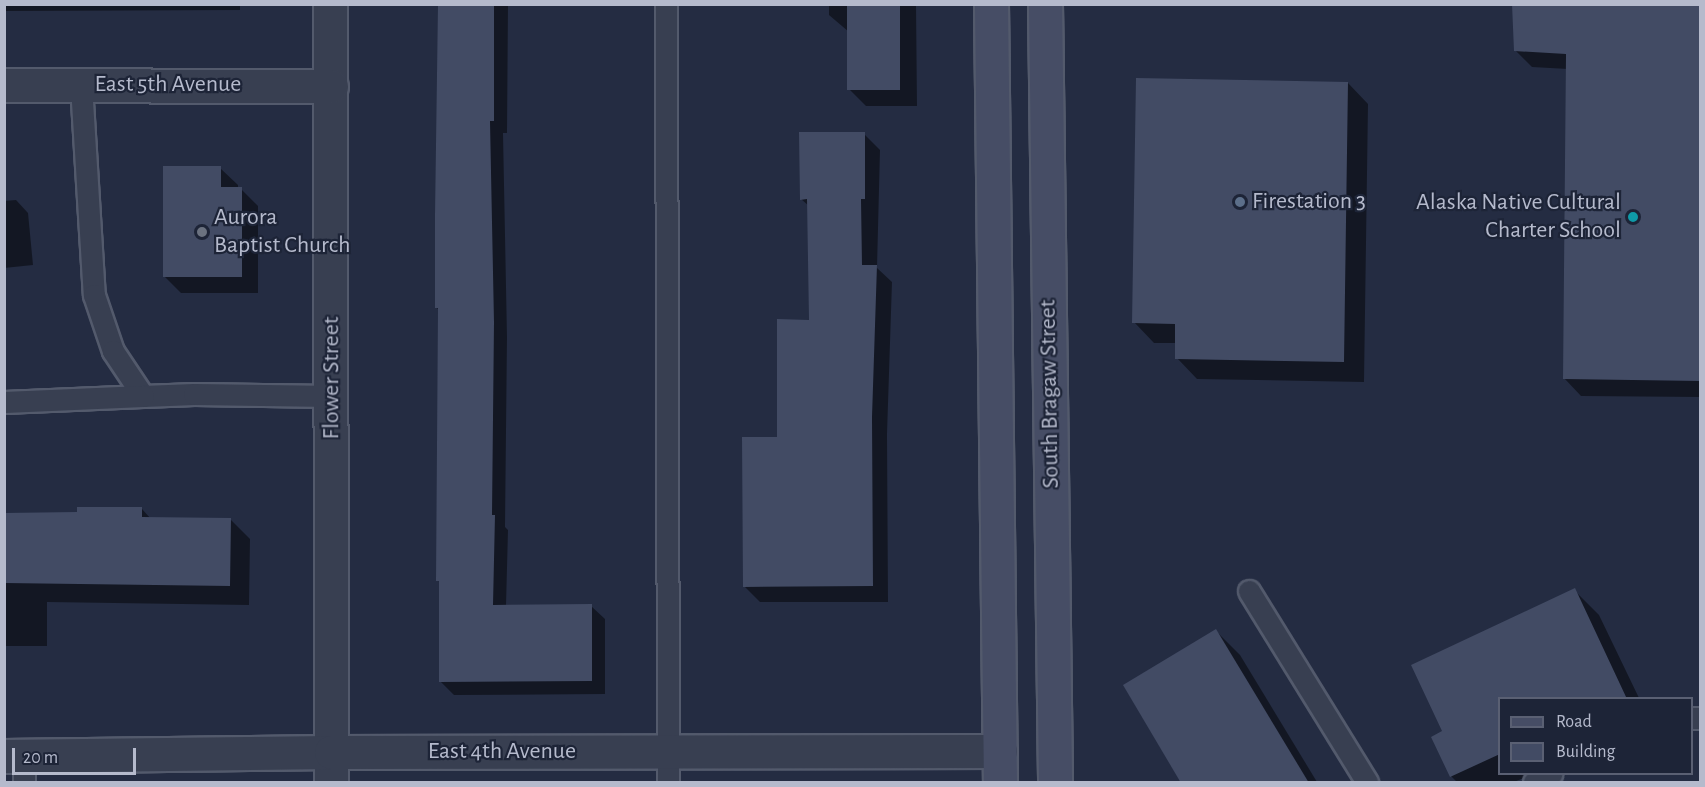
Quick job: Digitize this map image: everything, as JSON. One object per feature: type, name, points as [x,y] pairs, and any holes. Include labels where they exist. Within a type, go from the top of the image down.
[{"type":"main road","points":[[991,4],[1000,783]]},
{"type":"main road","name":"South Bragaw Street","points":[[1045,4],[1055,783]]},
{"type":"street","name":"Flower Street","points":[[330,4],[331,767]]},
{"type":"street","name":"East 5th Avenue","points":[[4,85],[331,86]]},
{"type":"street","name":"East 4th Avenue","points":[[17,765],[668,767],[1000,751]]},
{"type":"lane","points":[[666,4],[668,767]]},
{"type":"lane","points":[[81,85],[94,295],[113,351],[142,396]]},
{"type":"lane","points":[[4,402],[194,394],[332,396]]},
{"type":"lane","points":[[1249,591],[1367,783]]},
{"type":"lane","points":[[1534,783],[1549,775]]},
{"type":"building","points":[[438,4],[494,4],[494,121],[490,121],[494,322],[493,605],[592,604],[592,681],[439,682],[439,581],[436,581],[438,308],[435,308]]},
{"type":"building","points":[[847,4],[900,4],[900,90],[847,90]]},
{"type":"building","name":"Alaska Native Cultural Charter School","points":[[1512,4],[1701,4],[1701,381],[1563,379],[1566,54],[1514,51]]},
{"type":"building","name":"Firestation 3","points":[[1136,78],[1348,82],[1344,362],[1175,359],[1175,324],[1132,323]]},
{"type":"building","points":[[799,132],[865,132],[865,199],[861,199],[862,265],[877,265],[872,417],[873,586],[743,587],[742,437],[777,437],[777,319],[809,320],[807,199],[800,200]]},
{"type":"building","name":"Aurora Baptist Church","points":[[163,166],[221,166],[221,187],[242,187],[242,277],[163,277]]},
{"type":"building","points":[[77,507],[142,507],[142,517],[231,518],[230,586],[4,583],[4,513],[77,512]]},
{"type":"building","points":[[1575,588],[1626,697],[1498,697],[1498,755],[1450,777],[1431,737],[1442,731],[1411,665]]},
{"type":"building","points":[[1216,629],[1309,783],[1181,783],[1123,685]]},
{"type":"place","name":"Firestation 3","points":[[1240,202]]},
{"type":"place","name":"Alaska Native Cultural Charter School","points":[[1633,217]]},
{"type":"place","name":"Aurora Baptist Church","points":[[202,232]]}]
